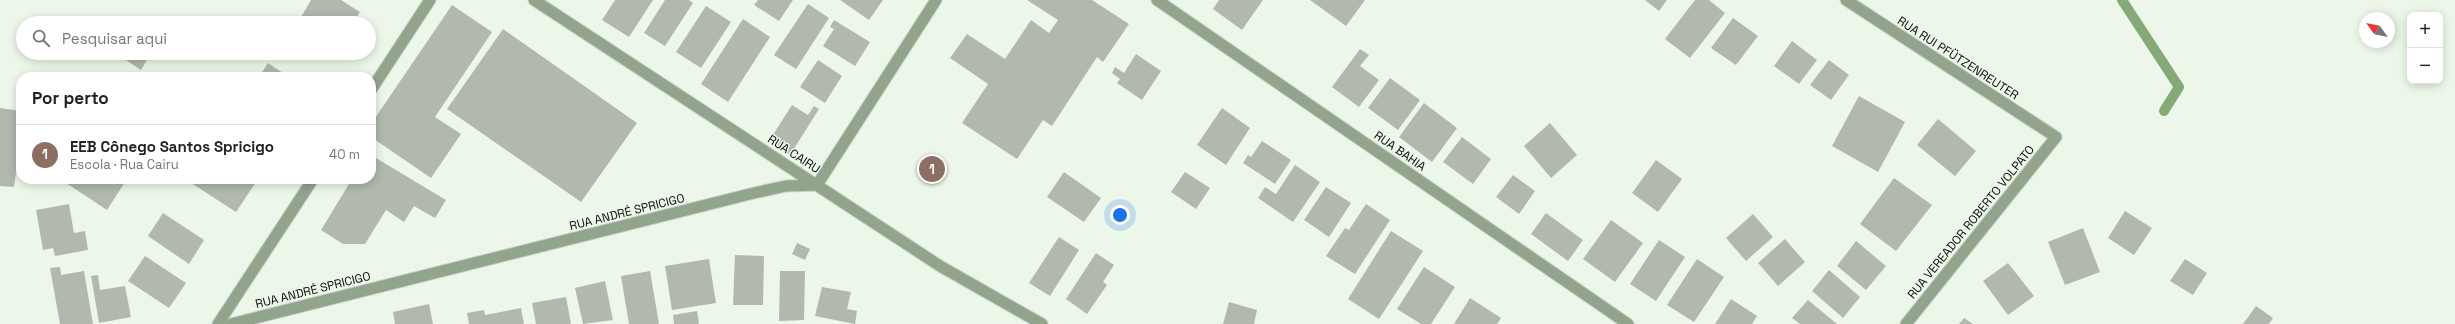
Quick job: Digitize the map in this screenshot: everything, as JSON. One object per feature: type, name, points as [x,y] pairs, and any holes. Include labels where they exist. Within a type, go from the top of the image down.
[{"type":"street","points":[[376,82],[430,0]]},
{"type":"street","name":"RUA CAIRU","points":[[534,0],[940,266],[1042,324]]},
{"type":"street","points":[[817,185],[936,0]]},
{"type":"street","name":"RUA BAHIA","points":[[1157,0],[1628,324]]},
{"type":"street","name":"RUA RUI PFÜTZENREUTER","points":[[1846,0],[2056,137]]},
{"type":"street","name":"RUA VEREADOR ROBERTO VOLPATO","points":[[1906,324],[2056,137]]},
{"type":"street","points":[[218,324],[310,184]]},
{"type":"street","name":"RUA ANDRÉ SPRICIGO","points":[[231,324],[754,193],[786,186],[817,185]]},
{"type":"building","points":[[311,0],[341,0],[360,12],[357,16],[302,16]]},
{"type":"building","points":[[615,0],[653,0],[629,37],[602,20]]},
{"type":"building","points":[[665,0],[689,0],[693,3],[665,46],[644,33]]},
{"type":"building","points":[[758,0],[793,0],[779,21],[754,5]]},
{"type":"building","points":[[840,0],[883,0],[869,20]]},
{"type":"building","points":[[1027,0],[1092,0],[1129,24],[1103,62],[1097,57],[1052,126],[1043,120],[1017,159],[962,123],[988,84],[950,58],[967,34],[1005,59],[1031,20],[1049,33],[1058,20]]},
{"type":"building","points":[[1219,0],[1263,0],[1242,30],[1213,9]]},
{"type":"building","points":[[1310,0],[1365,0],[1346,26]]},
{"type":"building","points":[[1645,0],[1667,0],[1659,11]]},
{"type":"building","points":[[1695,0],[1709,0],[1725,13],[1690,58],[1665,39]]},
{"type":"building","points":[[808,4],[829,18],[796,69],[774,55]]},
{"type":"building","points":[[452,5],[492,32],[435,117],[461,134],[431,178],[376,140],[376,117]]},
{"type":"building","points":[[706,6],[731,22],[701,68],[676,52]]},
{"type":"building","points":[[1733,18],[1758,36],[1736,65],[1711,48]]},
{"type":"building","points":[[743,19],[770,37],[728,102],[701,84]]},
{"type":"building","points":[[834,20],[870,42],[855,66],[823,46],[834,29],[830,27]]},
{"type":"building","points":[[503,29],[637,123],[581,202],[447,109]]},
{"type":"building","points":[[1792,41],[1817,60],[1799,84],[1774,66]]},
{"type":"building","points":[[1360,49],[1369,55],[1360,66],[1379,80],[1359,107],[1332,87]]},
{"type":"building","points":[[1136,54],[1161,71],[1142,100],[1117,83],[1120,79],[1112,73],[1115,67],[1124,73]]},
{"type":"building","points":[[126,60],[147,60],[141,70]]},
{"type":"building","points":[[818,60],[842,76],[825,103],[800,87]]},
{"type":"building","points":[[1829,60],[1849,75],[1831,100],[1810,85]]},
{"type":"building","points":[[268,63],[282,72],[262,72]]},
{"type":"building","points":[[1390,78],[1420,100],[1398,130],[1368,108]]},
{"type":"building","points":[[1859,96],[1905,122],[1878,172],[1832,146]]},
{"type":"building","points":[[1424,103],[1457,128],[1432,162],[1399,137]]},
{"type":"building","points":[[792,105],[808,115],[814,106],[819,109],[790,155],[769,141]]},
{"type":"building","points":[[0,108],[16,110],[16,172],[14,187],[0,186]]},
{"type":"building","points":[[1222,108],[1250,128],[1226,165],[1197,145]]},
{"type":"building","points":[[1938,119],[1976,151],[1955,176],[1917,145]]},
{"type":"building","points":[[1550,123],[1577,155],[1551,178],[1524,146]]},
{"type":"building","points":[[1462,137],[1491,159],[1473,184],[1443,162]]},
{"type":"building","points":[[1262,141],[1291,160],[1275,184],[1243,163],[1248,155],[1251,157]]},
{"type":"building","points":[[376,158],[446,200],[435,218],[414,206],[404,222],[386,210],[365,244],[343,244],[321,230],[349,184],[376,184]]},
{"type":"building","points":[[1656,160],[1682,179],[1658,212],[1632,193]]},
{"type":"building","points":[[1295,165],[1320,182],[1293,222],[1258,198],[1265,187],[1276,194]]},
{"type":"building","points":[[1064,172],[1101,198],[1084,222],[1047,197]]},
{"type":"building","points":[[1185,172],[1210,188],[1196,209],[1171,192]]},
{"type":"building","points":[[1513,175],[1535,191],[1519,214],[1496,197]]},
{"type":"building","points":[[1894,178],[1932,205],[1896,251],[1860,224]]},
{"type":"building","points":[[68,184],[124,184],[107,210]]},
{"type":"building","points":[[193,184],[255,184],[236,212]]},
{"type":"building","points":[[1326,187],[1351,203],[1329,237],[1304,220]]},
{"type":"building","points":[[69,204],[74,233],[85,231],[88,250],[55,256],[53,248],[43,250],[36,210]]},
{"type":"building","points":[[1366,204],[1390,220],[1355,274],[1326,256],[1345,228],[1349,230]]},
{"type":"building","points":[[2125,211],[2152,228],[2134,255],[2108,238]]},
{"type":"building","points":[[163,213],[204,240],[189,264],[148,236]]},
{"type":"building","points":[[1546,213],[1583,240],[1568,261],[1531,234]]},
{"type":"building","points":[[1753,214],[1773,237],[1746,261],[1726,238]]},
{"type":"building","points":[[1611,220],[1643,243],[1615,282],[1583,259]]},
{"type":"building","points":[[2083,228],[2100,272],[2065,285],[2048,242]]},
{"type":"building","points":[[1391,231],[1423,251],[1379,319],[1348,299]]},
{"type":"building","points":[[1059,237],[1079,250],[1050,296],[1029,283]]},
{"type":"building","points":[[1785,239],[1805,262],[1778,286],[1758,263]]},
{"type":"building","points":[[1659,240],[1685,257],[1656,301],[1630,284]]},
{"type":"building","points":[[1856,241],[1886,266],[1866,290],[1837,266]]},
{"type":"building","points":[[797,243],[810,249],[805,260],[792,254]]},
{"type":"building","points":[[1096,253],[1114,265],[1103,282],[1107,285],[1087,314],[1066,299]]},
{"type":"building","points":[[735,255],[764,256],[763,305],[733,305]]},
{"type":"building","points":[[145,256],[186,283],[169,308],[128,281]]},
{"type":"building","points":[[709,259],[716,303],[672,310],[665,266]]},
{"type":"building","points":[[1697,259],[1724,277],[1694,322],[1667,305]]},
{"type":"building","points":[[2185,259],[2207,273],[2193,295],[2170,281]]},
{"type":"building","points":[[2008,263],[2034,296],[2008,315],[1983,281]]},
{"type":"building","points":[[60,267],[61,275],[84,271],[93,324],[60,324],[50,268]]},
{"type":"building","points":[[1424,267],[1455,287],[1431,324],[1421,324],[1397,309]]},
{"type":"building","points":[[1829,270],[1860,297],[1843,318],[1812,291]]},
{"type":"building","points":[[650,271],[659,324],[629,324],[621,276]]},
{"type":"building","points":[[780,271],[805,271],[804,320],[779,321]]},
{"type":"building","points":[[98,275],[100,290],[125,286],[131,317],[99,323],[91,276]]},
{"type":"building","points":[[605,281],[613,320],[583,324],[575,288]]},
{"type":"building","points":[[822,287],[851,292],[847,309],[857,311],[855,324],[815,316]]},
{"type":"building","points":[[566,297],[571,324],[536,324],[532,303]]},
{"type":"building","points":[[1470,298],[1501,318],[1497,324],[1454,324]]},
{"type":"building","points":[[1731,299],[1757,316],[1752,324],[1715,324]]},
{"type":"building","points":[[1808,300],[1837,324],[1800,324],[1792,318]]},
{"type":"building","points":[[1229,302],[1257,310],[1254,324],[1223,324]]},
{"type":"building","points":[[429,304],[433,324],[395,324],[393,312]]},
{"type":"building","points":[[2256,306],[2273,318],[2269,324],[2243,324]]},
{"type":"building","points":[[521,308],[524,324],[469,324],[467,313],[484,310],[485,315]]},
{"type":"building","points":[[697,311],[699,324],[674,324],[673,315]]},
{"type":"building","points":[[1964,318],[1973,324],[1959,324]]},
{"type":"waterway","points":[[2122,0],[2179,87],[2164,111]]},
{"type":"place","name":"EEB Cônego Santos Spricigo","points":[[932,169]]}]
